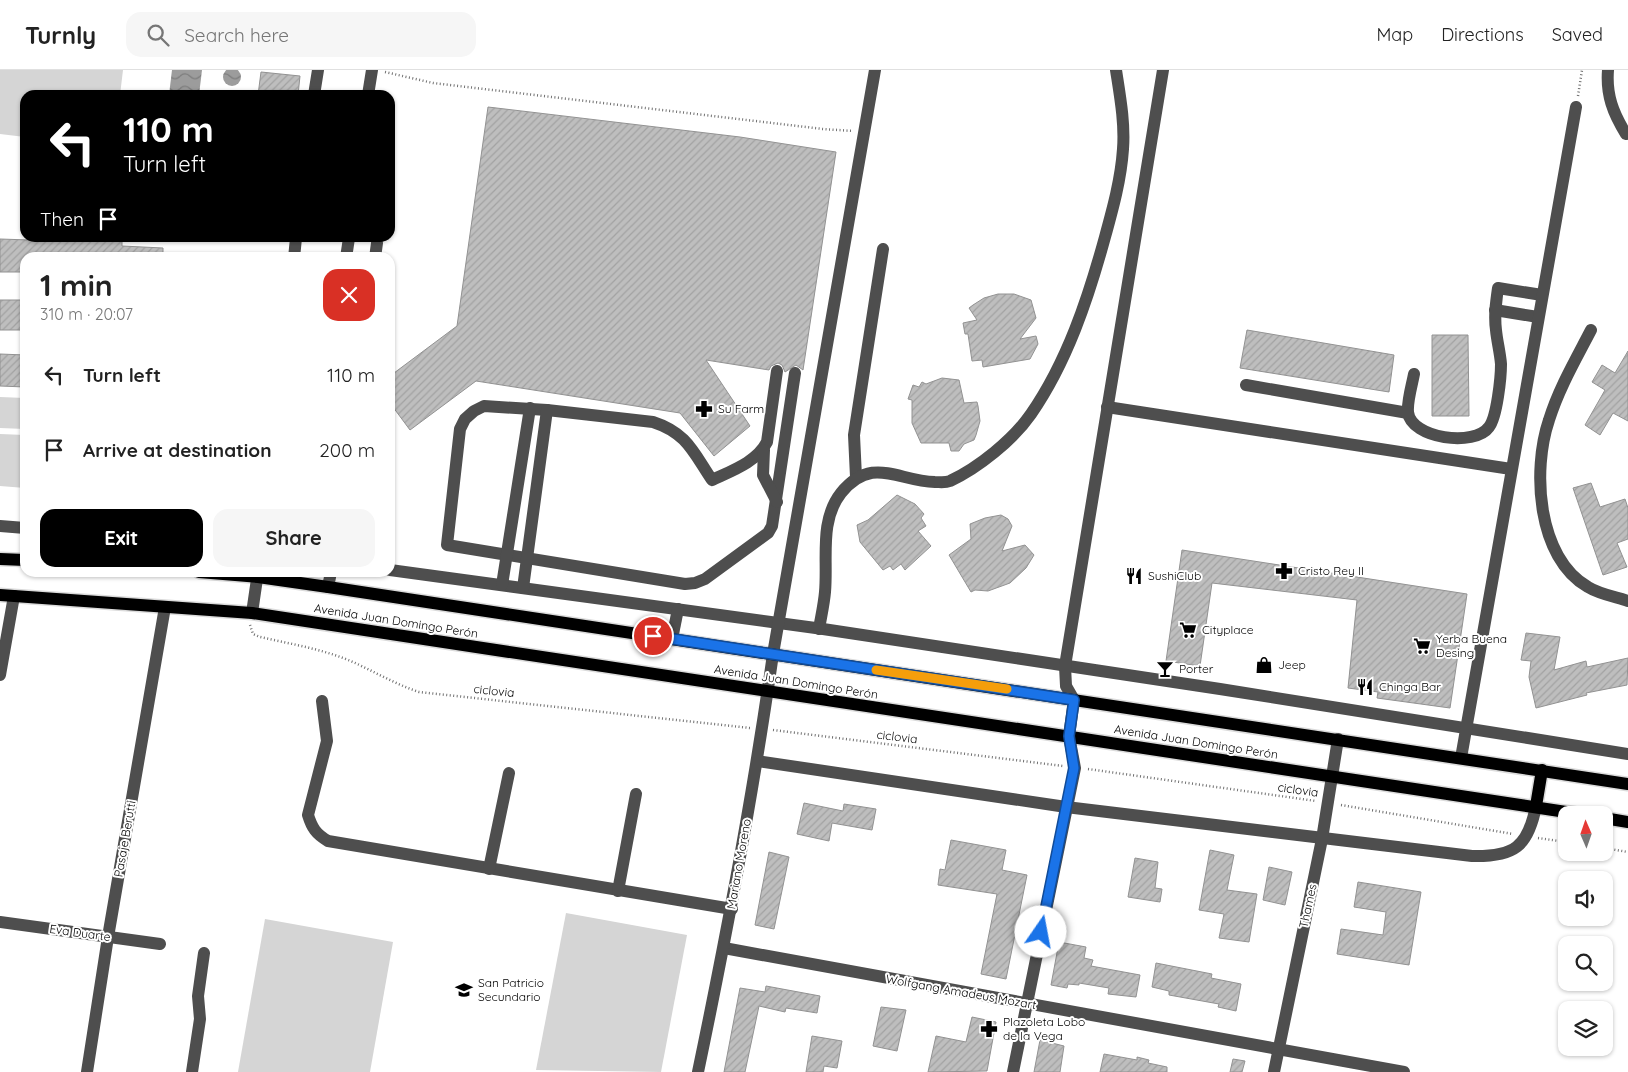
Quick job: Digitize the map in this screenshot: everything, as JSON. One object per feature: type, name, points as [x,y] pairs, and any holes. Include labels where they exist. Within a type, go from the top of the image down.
[{"type":"main road","points":[[0,559],[20,560]]},
{"type":"main road","name":"Avenida Juan Domingo Perón","points":[[270,577],[1628,784]]},
{"type":"main road","name":"Avenida Juan Domingo Perón","points":[[0,596],[252,613],[1558,810]]},
{"type":"main road","points":[[1536,806],[1542,770]]},
{"type":"main road","points":[[1613,820],[1628,822]]},
{"type":"street","points":[[315,90],[318,70]]},
{"type":"street","name":"Mariano Moreno","points":[[698,1072],[732,909],[763,729],[778,623],[875,70]]},
{"type":"street","points":[[819,629],[825,591],[826,532],[840,494],[856,478],[872,472],[886,472],[930,482],[948,482],[994,453],[1030,415],[1066,350],[1093,282],[1118,192],[1123,148],[1122,106],[1116,70]]},
{"type":"street","points":[[1013,1072],[1074,768],[1069,736],[1074,700],[1066,686],[1065,666],[1163,70]]},
{"type":"street","points":[[1608,70],[1607,86],[1613,114],[1626,134]]},
{"type":"street","points":[[370,90],[378,71]]},
{"type":"street","points":[[1460,758],[1576,107]]},
{"type":"street","points":[[376,252],[377,244]]},
{"type":"street","points":[[856,478],[854,435],[883,249]]},
{"type":"street","points":[[1414,374],[1408,413],[1415,425],[1426,433],[1460,438],[1478,436],[1489,428],[1493,419],[1501,364],[1495,310],[1498,288],[1542,295]]},
{"type":"street","points":[[1495,310],[1538,317]]},
{"type":"street","points":[[1591,330],[1562,387],[1548,421],[1542,453],[1540,482],[1542,506],[1556,553],[1573,574],[1588,588],[1628,601]]},
{"type":"street","points":[[777,371],[767,442],[764,450],[763,475],[777,502]]},
{"type":"street","points":[[764,450],[754,458],[712,480],[680,434],[670,427],[653,422],[530,408],[484,406],[474,411],[465,419],[460,428],[447,545],[674,583],[695,583],[705,579],[768,533],[772,526],[795,373]]},
{"type":"street","points":[[1246,385],[1408,413]]},
{"type":"street","points":[[1107,407],[1511,469]]},
{"type":"street","points":[[502,585],[530,408]]},
{"type":"street","points":[[523,588],[547,410]]},
{"type":"street","points":[[731,471],[748,471],[763,475]]},
{"type":"street","points":[[0,526],[20,528]]},
{"type":"street","points":[[395,571],[819,629],[1628,754]]},
{"type":"street","points":[[252,613],[258,577]]},
{"type":"street","points":[[328,587],[330,577]]},
{"type":"street","points":[[0,675],[14,596]]},
{"type":"street","name":"Pasaje Berutti","points":[[87,1072],[108,937],[165,607]]},
{"type":"street","points":[[672,639],[678,609]]},
{"type":"street","points":[[322,701],[327,742],[308,816],[311,826],[317,835],[328,841],[732,909]]},
{"type":"street","name":"Thames","points":[[1274,1072],[1322,839],[1338,739]]},
{"type":"street","points":[[757,762],[1066,807],[1322,839],[1487,856],[1502,854],[1517,848],[1528,836],[1536,806]]},
{"type":"street","points":[[489,869],[509,773]]},
{"type":"street","points":[[618,891],[636,794]]},
{"type":"street","name":"Eva Duarte","points":[[0,922],[160,944]]},
{"type":"street","name":"Wolfgang Amadeus Mozart","points":[[724,948],[1404,1072]]},
{"type":"street","points":[[192,1072],[200,1019],[198,996],[204,953]]},
{"type":"path","points":[[1576,107],[1582,70]]},
{"type":"path","points":[[378,71],[443,84],[823,129],[864,131]]},
{"type":"path","name":"ciclovia","points":[[252,613],[250,624],[253,634],[315,649],[352,661],[397,684],[419,692],[763,729],[1074,768],[1327,803],[1558,841]]},
{"type":"path","points":[[1613,850],[1628,852]]},
{"type":"shaded area","points":[[0,70],[123,70],[121,90],[20,90],[20,136],[0,134]]},
{"type":"shaded area","points":[[0,397],[20,398],[20,429],[0,428]]},
{"type":"shaded area","points":[[0,434],[20,435],[20,488],[0,486]]},
{"type":"shaded area","points":[[566,913],[687,935],[661,1072],[536,1070]]},
{"type":"shaded area","points":[[265,919],[393,942],[370,1072],[238,1072]]},
{"type":"water","points":[[232,68],[238,71],[241,77],[238,83],[232,86],[226,83],[223,77],[226,71]]},
{"type":"water","points":[[172,70],[202,70],[200,90],[170,90]]},
{"type":"building","points":[[261,72],[300,76],[299,90],[259,90]]},
{"type":"building","points":[[488,107],[740,137],[836,152],[803,370],[796,365],[785,372],[782,365],[778,363],[771,366],[769,370],[706,360],[750,426],[714,456],[680,413],[476,381],[410,430],[395,410],[395,372],[457,326]]},
{"type":"building","points":[[0,239],[20,240],[20,242],[122,242],[122,246],[163,248],[163,252],[20,252],[20,272],[0,272]]},
{"type":"building","points":[[998,294],[1014,294],[1031,300],[1036,318],[1020,339],[1036,336],[1038,344],[1030,359],[983,367],[982,360],[972,361],[968,334],[965,334],[963,323],[977,320],[969,308],[984,298]]},
{"type":"building","points":[[0,300],[20,300],[20,330],[0,330]]},
{"type":"building","points":[[1247,330],[1394,355],[1389,392],[1240,368]]},
{"type":"building","points":[[1432,335],[1468,335],[1469,416],[1432,416]]},
{"type":"building","points":[[1628,351],[1628,421],[1613,413],[1600,435],[1585,425],[1605,390],[1592,382],[1602,365],[1615,373]]},
{"type":"building","points":[[0,354],[20,355],[20,387],[0,386]]},
{"type":"building","points":[[942,378],[959,380],[964,403],[977,402],[978,406],[980,421],[974,440],[964,444],[959,451],[951,451],[949,443],[921,443],[912,423],[912,400],[908,399],[913,385],[919,387],[922,382],[926,384]]},
{"type":"building","points":[[1591,483],[1600,507],[1625,499],[1628,508],[1628,539],[1617,543],[1627,567],[1603,575],[1573,488]]},
{"type":"building","points":[[897,495],[915,504],[924,514],[921,518],[926,526],[918,531],[931,546],[905,570],[901,564],[893,570],[890,566],[883,570],[860,542],[857,525],[868,520]]},
{"type":"building","points":[[1001,515],[1008,519],[1012,526],[1002,551],[1025,545],[1034,555],[1026,568],[1010,583],[988,591],[975,590],[971,592],[949,555],[971,539],[970,524],[985,518]]},
{"type":"building","points":[[1182,550],[1467,594],[1450,708],[1377,698],[1378,692],[1348,688],[1357,600],[1212,583],[1200,666],[1166,661]]},
{"type":"building","points":[[1526,633],[1560,637],[1554,670],[1586,661],[1587,667],[1628,658],[1627,685],[1586,693],[1587,695],[1536,708],[1529,677],[1531,661],[1521,660]]},
{"type":"building","points":[[804,803],[843,811],[844,804],[876,809],[872,830],[832,823],[829,841],[797,834]]},
{"type":"building","points":[[951,840],[1006,850],[1002,870],[1027,875],[1006,979],[981,974],[997,894],[938,885],[940,869],[945,870]]},
{"type":"building","points":[[1210,850],[1234,855],[1227,890],[1257,894],[1249,942],[1219,938],[1224,914],[1199,910]]},
{"type":"building","points":[[769,852],[789,857],[774,929],[755,925]]},
{"type":"building","points":[[1135,858],[1158,862],[1155,888],[1162,889],[1160,902],[1128,897]]},
{"type":"building","points":[[1269,867],[1292,872],[1285,905],[1263,900]]},
{"type":"building","points":[[1358,882],[1421,892],[1409,965],[1337,954],[1341,929],[1383,935],[1386,912],[1354,907]]},
{"type":"building","points":[[1059,942],[1086,947],[1084,958],[1093,960],[1091,966],[1140,975],[1136,997],[1108,994],[1109,988],[1079,983],[1079,985],[1068,984],[1067,988],[1051,985]]},
{"type":"building","points":[[1156,963],[1212,974],[1211,978],[1241,984],[1236,1011],[1218,1007],[1219,1004],[1169,995],[1169,991],[1152,987]]},
{"type":"building","points":[[766,986],[820,996],[817,1013],[786,1008],[785,1012],[759,1006],[745,1072],[724,1072],[740,988],[765,992]]},
{"type":"building","points":[[881,1007],[906,1010],[897,1051],[873,1046]]},
{"type":"building","points":[[972,1017],[996,1022],[987,1071],[928,1072],[936,1036],[966,1042]]},
{"type":"building","points":[[812,1036],[842,1041],[837,1068],[824,1066],[823,1072],[806,1072]]},
{"type":"building","points":[[1040,1040],[1064,1046],[1060,1072],[1034,1072]]},
{"type":"building","points":[[1104,1054],[1137,1060],[1137,1057],[1149,1060],[1148,1063],[1167,1067],[1167,1072],[1100,1072]]},
{"type":"building","points":[[1233,1059],[1245,1061],[1242,1072],[1230,1072]]},
{"type":"slow traffic","points":[[876,670],[1007,689]]},
{"type":"place","name":"Su Farm","points":[[704,409]]},
{"type":"place","name":"Cristo Rey II","points":[[1284,571]]},
{"type":"place","name":"SushiClub","points":[[1134,576]]},
{"type":"place","name":"Cityplace","points":[[1188,630]]},
{"type":"place","name":"Yerba Buena Desing","points":[[1422,646]]},
{"type":"place","name":"Jeep","points":[[1264,665]]},
{"type":"place","name":"Porter","points":[[1165,669]]},
{"type":"place","name":"Chinga Bar","points":[[1365,687]]},
{"type":"place","name":"San Patricio Secundario","points":[[464,990]]},
{"type":"place","name":"Plazoleta Lobo de la Vega","points":[[989,1029]]},
{"type":"route","points":[[653,636],[1074,700],[1069,736],[1074,768],[1041,932]]}]
